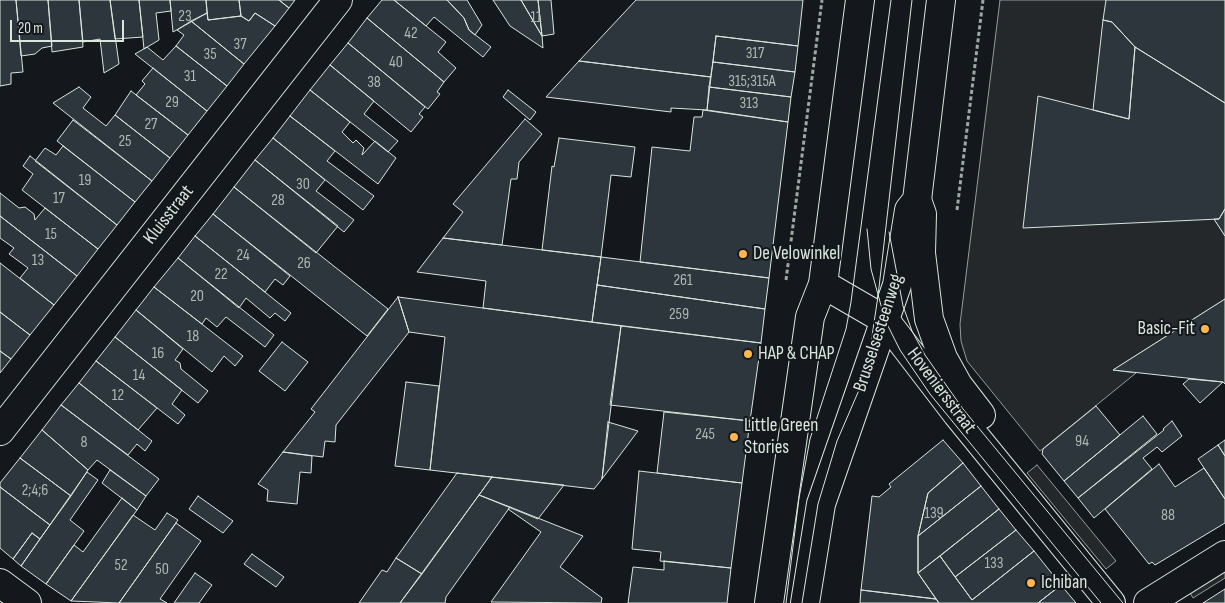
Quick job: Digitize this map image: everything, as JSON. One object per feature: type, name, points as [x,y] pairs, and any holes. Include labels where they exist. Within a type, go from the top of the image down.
[{"type":"street","name":"Kluisstraat","points":[[0,431],[338,0]]},
{"type":"street","points":[[769,603],[810,317],[823,284],[860,0]]},
{"type":"street","name":"Brusselsesteenweg","points":[[805,603],[821,504],[897,285],[909,210],[917,200],[941,0]]},
{"type":"street","name":"Hoveniersstraat","points":[[917,200],[922,214],[921,253],[928,319],[943,358],[958,385],[986,422],[984,448]]},
{"type":"street","name":"Hoveniersstraat","points":[[823,284],[885,320],[984,448],[1111,603]]},
{"type":"street","points":[[1148,603],[1225,555]]},
{"type":"street","points":[[0,583],[27,603]]},
{"type":"shaded area","points":[[1000,0],[1106,0],[1214,219],[1225,236],[1225,299],[1113,370],[1136,373],[1040,451],[967,361],[961,341],[960,324]]},
{"type":"shaded area","points":[[1037,465],[1116,561],[1106,569],[1027,473]]},
{"type":"shaded area","points":[[1225,565],[1225,578],[1193,598],[1188,589]]},
{"type":"building","points":[[0,0],[16,0],[23,72],[11,73],[11,84],[0,86]]},
{"type":"building","points":[[16,0],[48,0],[52,46],[42,48],[35,54],[21,56]]},
{"type":"building","points":[[48,0],[79,0],[83,47],[52,52]]},
{"type":"building","points":[[79,0],[110,0],[119,64],[104,73],[100,39],[83,42]]},
{"type":"building","points":[[110,0],[139,0],[143,37],[115,39]]},
{"type":"building","points":[[139,0],[170,0],[171,11],[156,13],[159,40],[144,49]]},
{"type":"building","points":[[170,0],[206,0],[207,13],[173,32]]},
{"type":"building","points":[[206,0],[239,0],[241,16],[208,20]]},
{"type":"building","points":[[239,0],[279,0],[289,8],[275,26],[255,13],[249,21],[241,16]]},
{"type":"building","points":[[279,0],[295,0],[289,8]]},
{"type":"building","points":[[382,0],[394,0],[446,42],[438,52],[456,68],[444,82],[367,18]]},
{"type":"building","points":[[394,0],[447,0],[464,18],[469,30],[491,47],[483,57],[434,17],[426,26]]},
{"type":"building","points":[[447,0],[467,0],[482,25],[475,35],[469,30],[464,18]]},
{"type":"building","points":[[493,0],[521,0],[542,36],[543,48],[510,26]]},
{"type":"building","points":[[521,0],[538,0],[542,36]]},
{"type":"building","points":[[538,0],[551,0],[554,34],[542,36]]},
{"type":"building","points":[[636,0],[803,0],[798,46],[716,36],[711,77],[579,61]]},
{"type":"building","points":[[1106,0],[1225,0],[1225,103],[1135,47],[1112,22],[1103,20]]},
{"type":"building","points":[[207,13],[208,20],[241,16],[249,21],[255,13],[275,26],[244,64],[191,21]]},
{"type":"building","points":[[367,18],[444,82],[437,92],[440,94],[428,109],[348,43]]},
{"type":"building","points":[[1103,20],[1112,22],[1135,47],[1129,119],[1093,110]]},
{"type":"building","points":[[191,21],[244,64],[227,86],[176,46],[184,35],[177,30]]},
{"type":"building","points":[[716,36],[798,46],[795,72],[713,62]]},
{"type":"building","points":[[348,43],[425,107],[419,114],[423,117],[411,132],[330,65]]},
{"type":"building","points":[[176,46],[227,86],[207,111],[135,54],[147,47],[163,60]]},
{"type":"building","points":[[1135,47],[1225,103],[1225,209],[1219,219],[1023,228],[1038,96],[1129,119]]},
{"type":"building","points":[[579,61],[711,77],[707,110],[671,108],[671,112],[546,97]]},
{"type":"building","points":[[713,62],[795,72],[791,97],[709,87]]},
{"type":"building","points":[[330,65],[374,101],[364,114],[398,141],[388,152],[310,90]]},
{"type":"building","points":[[153,68],[207,111],[188,135],[136,95],[145,84],[142,81]]},
{"type":"building","points":[[79,87],[91,97],[83,108],[106,126],[115,115],[170,158],[152,181],[53,103]]},
{"type":"building","points":[[709,87],[791,97],[788,122],[707,110]]},
{"type":"building","points":[[310,90],[350,122],[342,132],[353,143],[356,140],[364,148],[362,155],[375,141],[396,158],[378,184],[290,116]]},
{"type":"building","points":[[508,90],[536,112],[530,120],[503,97]]},
{"type":"building","points":[[131,91],[188,135],[170,158],[115,115]]},
{"type":"building","points":[[703,110],[788,122],[769,278],[640,262],[652,147],[690,151],[694,117],[702,117]]},
{"type":"building","points":[[290,116],[335,151],[327,161],[374,196],[363,210],[273,138]]},
{"type":"building","points":[[525,119],[542,134],[519,162],[517,179],[511,179],[502,245],[443,238],[463,212],[453,204]]},
{"type":"building","points":[[73,120],[152,181],[135,202],[57,141]]},
{"type":"building","points":[[273,138],[325,180],[316,191],[354,220],[344,232],[255,160]]},
{"type":"building","points":[[559,138],[635,147],[631,177],[611,175],[601,257],[542,250],[552,166],[554,167]]},
{"type":"building","points":[[63,146],[135,202],[117,225],[35,161],[45,148],[56,155]]},
{"type":"building","points":[[30,156],[117,225],[98,249],[22,190],[33,174],[23,166]]},
{"type":"building","points":[[255,160],[338,226],[316,253],[234,187]]},
{"type":"building","points":[[234,187],[388,309],[367,336],[213,214]]},
{"type":"building","points":[[0,193],[19,208],[25,207],[34,214],[35,220],[45,208],[98,249],[77,276],[0,216]]},
{"type":"building","points":[[1225,209],[1225,236],[1214,219],[1219,219]]},
{"type":"building","points":[[213,214],[290,276],[283,285],[275,279],[265,292],[195,236]]},
{"type":"building","points":[[0,216],[77,276],[54,305],[20,278],[28,268],[9,254],[14,248],[0,238]]},
{"type":"building","points":[[195,236],[291,313],[285,321],[275,313],[270,318],[246,298],[239,308],[178,258]]},
{"type":"building","points":[[443,238],[601,257],[592,322],[483,308],[486,281],[417,272]]},
{"type":"building","points":[[601,257],[769,278],[765,309],[597,285]]},
{"type":"building","points":[[178,258],[274,335],[265,347],[226,317],[217,327],[206,318],[202,324],[154,287]]},
{"type":"building","points":[[0,263],[54,305],[30,335],[0,312]]},
{"type":"building","points":[[597,285],[765,309],[761,343],[592,322]]},
{"type":"building","points":[[154,287],[243,356],[235,366],[224,356],[212,372],[136,310]]},
{"type":"building","points":[[398,297],[621,326],[602,479],[594,489],[430,470],[445,337],[409,332]]},
{"type":"building","points":[[398,297],[409,332],[336,425],[335,442],[325,441],[323,457],[283,452],[315,412],[311,409]]},
{"type":"building","points":[[1225,299],[1225,384],[1223,382],[1113,370]]},
{"type":"building","points":[[136,310],[183,349],[175,360],[180,363],[181,369],[208,391],[198,403],[115,337]]},
{"type":"building","points":[[0,312],[30,335],[11,359],[0,351]]},
{"type":"building","points":[[621,326],[761,343],[750,421],[610,405]]},
{"type":"building","points":[[115,337],[182,390],[172,404],[185,415],[178,424],[96,361]]},
{"type":"building","points":[[282,342],[308,362],[285,391],[259,371]]},
{"type":"building","points":[[0,351],[11,359],[0,373]]},
{"type":"building","points":[[96,361],[157,408],[138,430],[79,383]]},
{"type":"building","points":[[1189,379],[1223,382],[1200,403],[1183,384]]},
{"type":"building","points":[[406,382],[439,386],[430,470],[395,466]]},
{"type":"building","points":[[79,383],[152,441],[145,451],[137,444],[128,455],[61,405]]},
{"type":"building","points":[[61,405],[159,479],[146,496],[97,460],[88,470],[42,430]]},
{"type":"building","points":[[1096,406],[1120,435],[1064,481],[1042,454],[1043,449]]},
{"type":"building","points":[[664,412],[750,421],[742,483],[657,473]]},
{"type":"building","points":[[1143,416],[1157,434],[1078,498],[1064,481]]},
{"type":"building","points":[[1172,421],[1182,436],[1162,452],[1157,447],[1143,458],[1152,469],[1094,518],[1078,498],[1164,430]]},
{"type":"building","points":[[608,422],[638,431],[602,479]]},
{"type":"building","points":[[42,430],[88,470],[71,496],[20,458]]},
{"type":"building","points":[[943,440],[963,463],[928,493],[918,536],[918,573],[936,599],[861,590],[872,496],[879,497],[891,487],[889,484]]},
{"type":"building","points":[[1225,440],[1225,456],[1218,445]]},
{"type":"building","points":[[1218,445],[1225,456],[1225,499],[1198,459]]},
{"type":"building","points":[[283,452],[312,456],[311,473],[300,472],[297,504],[267,501],[268,490],[258,484]]},
{"type":"building","points":[[20,458],[71,496],[50,525],[0,487],[0,483]]},
{"type":"building","points":[[963,463],[981,486],[918,536],[928,493]]},
{"type":"building","points":[[1159,464],[1175,487],[1204,468],[1225,499],[1225,523],[1155,565],[1152,562],[1149,564],[1105,509]]},
{"type":"building","points":[[110,470],[146,496],[137,510],[102,483]]},
{"type":"building","points":[[639,471],[742,483],[731,568],[660,561],[661,552],[632,549]]},
{"type":"building","points":[[87,472],[98,480],[70,520],[84,531],[46,584],[21,566]]},
{"type":"building","points":[[457,473],[492,477],[422,574],[396,558]]},
{"type":"building","points":[[492,477],[564,485],[538,519],[479,495]]},
{"type":"building","points":[[981,486],[999,509],[918,573],[918,536]]},
{"type":"building","points":[[0,487],[50,525],[40,539],[32,533],[13,559],[0,548]]},
{"type":"building","points":[[479,495],[510,507],[446,597],[445,603],[400,603]]},
{"type":"building","points":[[198,496],[233,521],[223,533],[189,509]]},
{"type":"building","points":[[122,498],[137,510],[71,601],[46,584],[74,545],[83,552]]},
{"type":"building","points":[[510,507],[583,536],[560,567],[602,598],[601,603],[491,602],[541,532],[508,509]]},
{"type":"building","points":[[999,509],[1016,530],[955,577],[940,556]]},
{"type":"building","points":[[167,513],[178,520],[119,603],[71,601],[133,515],[155,530]]},
{"type":"building","points":[[176,523],[201,541],[160,599],[167,603],[119,603]]},
{"type":"building","points":[[1016,530],[1034,551],[972,600],[955,577]]},
{"type":"building","points":[[32,533],[40,539],[21,566],[13,559]]},
{"type":"building","points":[[1034,551],[1061,585],[1038,603],[939,603],[918,573],[940,556],[972,600]]},
{"type":"building","points":[[252,554],[284,577],[276,587],[244,564]]},
{"type":"building","points":[[396,558],[422,574],[400,603],[359,603],[382,570],[387,572]]},
{"type":"building","points":[[664,561],[731,568],[727,603],[628,603],[633,567],[664,570]]},
{"type":"building","points":[[195,573],[212,585],[199,603],[174,603]]},
{"type":"building","points":[[1061,585],[1076,603],[1038,603]]},
{"type":"building","points":[[1225,589],[1225,603],[1203,603]]},
{"type":"building","points":[[861,590],[936,599],[939,603],[860,603]]},
{"type":"tram line","points":[[786,603],[799,498],[810,439],[846,329],[851,302],[891,0]]},
{"type":"tram line","points":[[802,603],[818,504],[837,441],[859,390],[869,356],[878,296],[912,0]]},
{"type":"tram line","points":[[867,229],[871,269],[885,320],[900,350],[930,394],[1101,603]]},
{"type":"tram line","points":[[889,232],[903,306],[912,331],[925,355],[963,409],[1123,603]]},
{"type":"place","name":"De Velowinkel","points":[[743,254]]},
{"type":"place","name":"Basic-Fit","points":[[1205,329]]},
{"type":"place","name":"HAP & CHAP","points":[[748,354]]},
{"type":"place","name":"Little Green Stories","points":[[734,437]]},
{"type":"place","name":"Ichiban","points":[[1031,583]]}]
